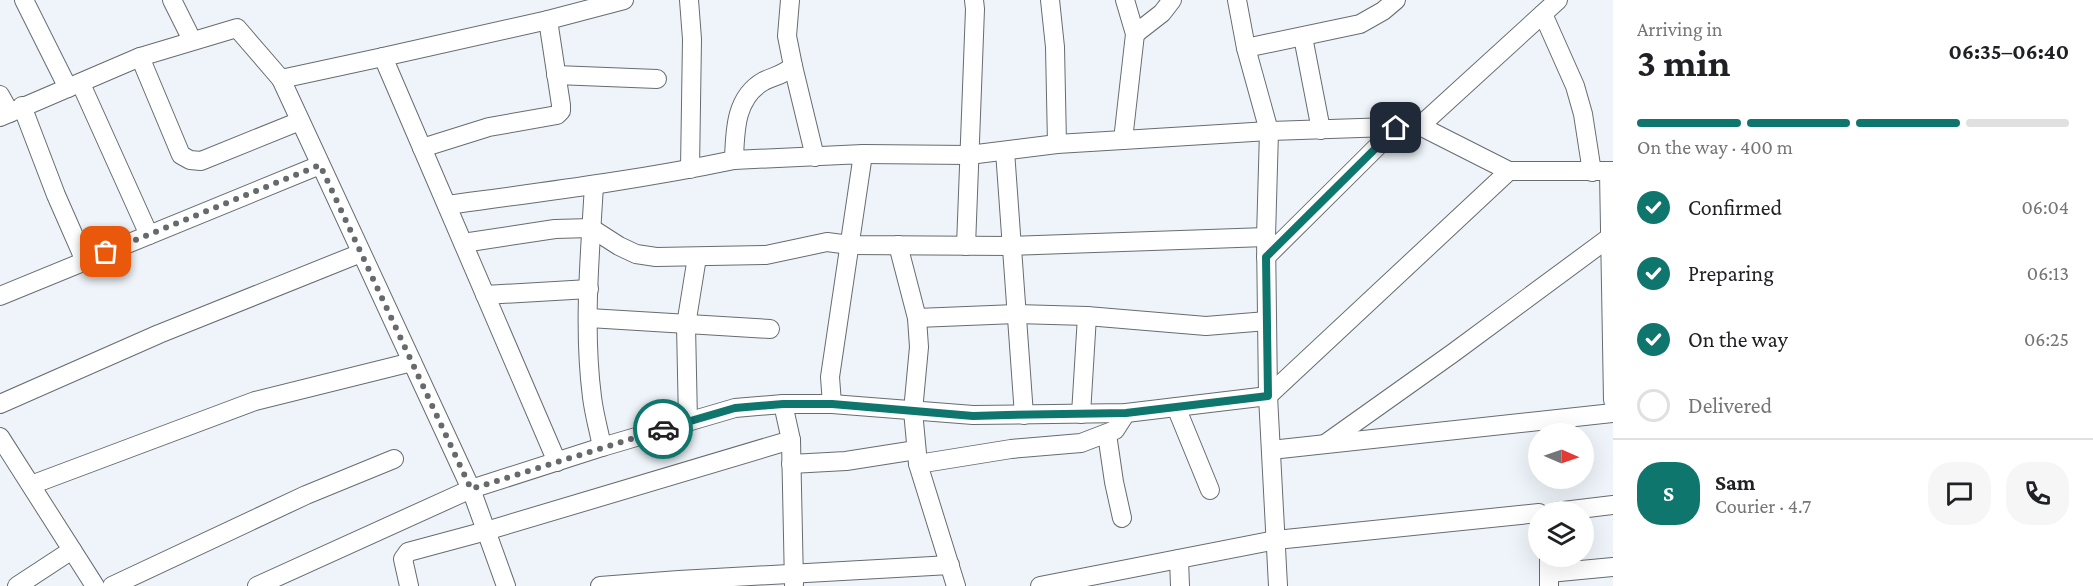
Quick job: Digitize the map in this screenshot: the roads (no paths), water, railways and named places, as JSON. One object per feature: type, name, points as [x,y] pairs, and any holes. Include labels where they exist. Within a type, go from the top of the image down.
[{"type":"street","points":[[24,0],[75,86],[149,235]]},
{"type":"street","points":[[172,0],[192,40]]},
{"type":"street","points":[[281,79],[548,20],[624,0]]},
{"type":"street","points":[[689,0],[692,39],[690,169]]},
{"type":"street","points":[[790,0],[787,36],[815,157]]},
{"type":"street","points":[[966,246],[974,0]]},
{"type":"street","points":[[1050,0],[1055,47],[1058,144]]},
{"type":"street","points":[[1124,140],[1135,34],[1125,0]]},
{"type":"street","points":[[1135,34],[1162,13],[1172,0]]},
{"type":"street","points":[[1246,48],[1360,24],[1383,11],[1396,0]]},
{"type":"street","points":[[1420,126],[1558,0]]},
{"type":"street","points":[[1233,2],[1269,131],[1266,237],[1268,396],[1278,586]]},
{"type":"street","points":[[1543,14],[1575,86],[1605,172],[1610,237],[1613,400]]},
{"type":"street","points":[[422,148],[489,127],[557,115],[561,111],[548,20]]},
{"type":"street","points":[[11,112],[140,57],[237,28],[281,79],[471,489],[506,586]]},
{"type":"street","points":[[1303,37],[1321,130]]},
{"type":"street","points":[[140,57],[181,155],[189,160],[201,161],[300,121]]},
{"type":"street","points":[[383,57],[557,462]]},
{"type":"street","points":[[734,160],[738,112],[752,90],[765,80],[783,75],[793,66]]},
{"type":"street","points":[[556,75],[657,79]]},
{"type":"street","points":[[0,95],[56,195],[85,261]]},
{"type":"street","points":[[447,205],[594,185],[734,160],[863,154],[969,155],[1058,144],[1269,131],[1420,126],[1509,171],[1605,172]]},
{"type":"street","points":[[1266,257],[1396,128]]},
{"type":"street","points":[[1005,151],[1023,415]]},
{"type":"street","points":[[832,404],[830,377],[863,154]]},
{"type":"street","points":[[0,296],[320,165]]},
{"type":"street","points":[[257,586],[278,582],[471,489],[735,408],[783,404],[832,404],[973,416],[1126,413],[1268,396],[1509,171]]},
{"type":"street","points":[[594,185],[589,289],[589,360],[592,398],[602,447]]},
{"type":"street","points":[[463,243],[536,231],[591,228],[636,254],[697,257],[766,255],[827,243],[1011,246],[1266,237]]},
{"type":"street","points":[[1325,444],[1610,237]]},
{"type":"street","points":[[898,245],[917,318],[919,347],[913,411],[917,457],[956,586]]},
{"type":"street","points":[[0,404],[159,334],[361,253]]},
{"type":"street","points":[[688,422],[686,324],[697,257]]},
{"type":"street","points":[[485,295],[589,289]]},
{"type":"street","points":[[917,318],[1016,314],[1088,316],[1206,327],[1267,321]]},
{"type":"street","points":[[1081,414],[1088,316]]},
{"type":"street","points":[[589,318],[770,329]]},
{"type":"street","points":[[31,485],[255,401],[412,362]]},
{"type":"street","points":[[783,404],[791,440],[794,580]]},
{"type":"street","points":[[1176,407],[1209,490]]},
{"type":"street","points":[[791,464],[917,457],[1081,443],[1115,430],[1126,413]]},
{"type":"street","points":[[1271,450],[1613,413]]},
{"type":"street","points":[[1107,434],[1122,518]]},
{"type":"street","points":[[0,437],[95,586]]},
{"type":"street","points":[[409,586],[402,559],[408,552],[791,440]]},
{"type":"street","points":[[112,586],[306,495],[394,459]]},
{"type":"street","points":[[1594,507],[1613,505]]},
{"type":"street","points":[[1040,586],[1276,540],[1528,514]]},
{"type":"street","points":[[17,586],[72,550]]},
{"type":"street","points":[[1179,559],[1180,586]]},
{"type":"street","points":[[600,586],[794,580],[950,565]]},
{"type":"street","points":[[1549,572],[1613,567]]}]
